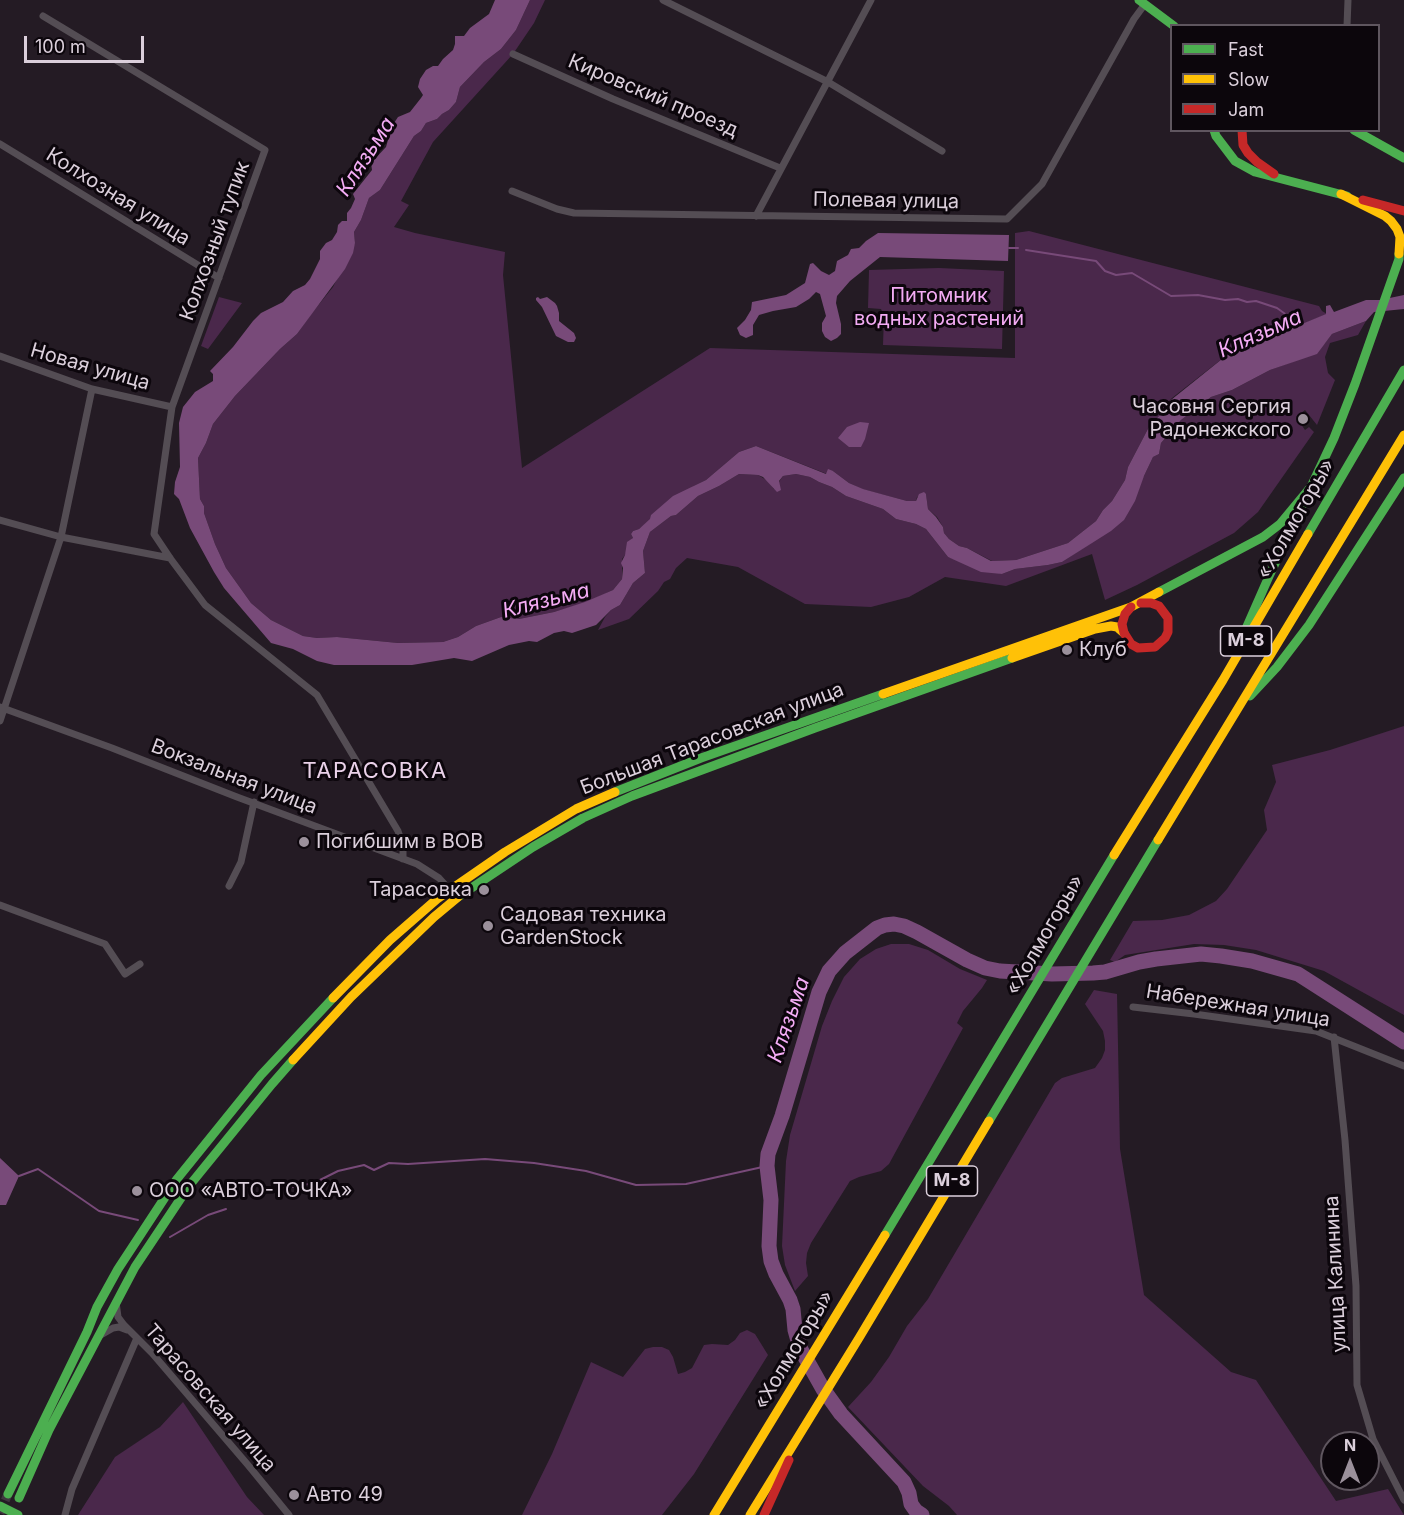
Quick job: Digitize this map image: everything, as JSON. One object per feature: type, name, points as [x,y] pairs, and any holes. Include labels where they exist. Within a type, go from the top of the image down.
[{"type":"main road","points":[[1142,2],[1171,24]]},
{"type":"main road","points":[[1215,132],[1235,161],[1255,172],[1404,211]]},
{"type":"main road","points":[[1242,132],[1243,145],[1248,153],[1280,179]]},
{"type":"main road","points":[[1358,132],[1404,158]]},
{"type":"main road","points":[[1223,680],[1334,438],[1399,259],[1400,237],[1391,221],[1341,194]]},
{"type":"main road","name":"«Холмогоры»","points":[[714,1515],[794,1387],[1082,907],[1223,680],[1404,370]]},
{"type":"main road","name":"М-8","points":[[750,1515],[1404,435]]},
{"type":"main road","points":[[1236,711],[1277,667],[1308,625],[1404,478]]},
{"type":"main road","name":"Большая Тарасовская улица","points":[[8,1494],[97,1307],[118,1269],[177,1179],[261,1075],[312,1019],[390,940],[450,890],[513,846],[576,809],[604,796],[711,754],[1135,605],[1263,537],[1280,524],[1309,489]]},
{"type":"main road","points":[[1151,603],[1159,606],[1166,614],[1169,623],[1165,638],[1155,647],[1138,648],[1131,644],[1124,633],[1123,619],[1135,605],[1151,603]]},
{"type":"main road","name":"Большая Тарасовская улица","points":[[19,1498],[50,1430],[117,1300],[135,1267],[189,1186],[272,1084],[351,997],[434,917],[478,882],[583,818],[642,792],[805,731],[1095,629],[1111,626],[1117,627],[1124,633]]},
{"type":"main road","points":[[764,1515],[806,1425]]},
{"type":"main road","points":[[0,1506],[18,1515]]},
{"type":"street","points":[[663,0],[828,82],[942,151]]},
{"type":"street","points":[[756,216],[871,0]]},
{"type":"street","points":[[1347,24],[1348,0]]},
{"type":"street","name":"Полевая улица","points":[[512,191],[574,213],[1007,219],[1042,184],[1142,2]]},
{"type":"street","name":"Колхозный тупик","points":[[43,16],[265,150],[172,406],[154,534],[206,604],[317,695],[399,831],[403,858]]},
{"type":"street","name":"Кировский проезд","points":[[513,54],[613,99],[780,168]]},
{"type":"street","name":"Колхозная улица","points":[[0,144],[219,278]]},
{"type":"street","name":"Новая улица","points":[[0,356],[92,389],[172,406]]},
{"type":"street","points":[[0,721],[2,708],[61,537],[92,389]]},
{"type":"street","points":[[0,520],[61,537],[170,558]]},
{"type":"street","name":"Вокзальная улица","points":[[2,708],[403,858],[429,871],[450,890]]},
{"type":"street","points":[[230,886],[242,862],[254,802]]},
{"type":"street","points":[[0,905],[105,944],[125,974],[140,964]]},
{"type":"street","name":"Набережная улица","points":[[1133,1007],[1316,1031],[1404,1066]]},
{"type":"street","name":"улица Калинина","points":[[1334,1037],[1345,1140],[1356,1286],[1357,1385],[1373,1439],[1404,1500]]},
{"type":"street","points":[[117,1300],[118,1317],[128,1330]]},
{"type":"street","points":[[99,1335],[113,1328],[128,1330]]},
{"type":"street","name":"Тарасовская улица","points":[[128,1330],[152,1353],[289,1515]]},
{"type":"street","points":[[65,1515],[72,1489],[137,1338]]},
{"type":"green space","points":[[530,0],[545,0],[534,23],[513,54],[433,142],[401,201],[409,205],[394,227],[505,252],[503,275],[522,468],[710,348],[1015,358],[1015,233],[1029,231],[1319,306],[1327,314],[1227,355],[1172,398],[1166,404],[1164,411],[1150,425],[1128,467],[1125,480],[1096,521],[1068,543],[1016,560],[992,561],[949,539],[937,517],[928,509],[926,494],[917,497],[916,501],[907,501],[862,489],[833,471],[827,474],[756,446],[739,452],[706,480],[694,486],[639,529],[633,531],[631,534],[633,538],[622,559],[622,579],[613,590],[585,603],[519,619],[501,617],[443,642],[398,643],[303,636],[271,620],[251,603],[226,568],[215,544],[200,499],[198,458],[213,424],[235,396],[297,334],[333,287],[355,243],[354,232],[369,198],[380,190],[414,136],[426,123],[437,119],[449,110],[456,102],[460,87],[484,62],[501,49],[516,30]]},
{"type":"green space","name":"Питомник водных растений","points":[[939,268],[1004,271],[1002,349],[883,345],[884,316],[881,309],[868,308],[869,270]]},
{"type":"green space","points":[[219,297],[242,303],[208,349],[201,346]]},
{"type":"green space","points":[[1366,321],[1358,335],[1330,343],[1325,357],[1328,373],[1335,380],[1317,425],[1305,410],[1296,417],[1305,430],[1309,427],[1314,432],[1258,512],[1234,533],[1105,600],[1092,554],[1006,586],[945,577],[909,597],[871,607],[805,604],[738,567],[687,558],[676,568],[670,579],[664,582],[658,591],[629,619],[598,630],[611,610],[620,605],[633,583],[645,573],[643,551],[650,532],[671,516],[676,515],[698,496],[739,474],[758,475],[768,481],[774,489],[783,476],[796,474],[810,477],[846,496],[883,509],[896,519],[926,529],[948,557],[1002,574],[1015,569],[1062,562],[1089,544],[1144,476],[1153,457],[1159,454],[1161,443],[1181,420],[1211,397],[1232,390],[1270,370],[1292,362],[1325,343],[1332,334]]},
{"type":"green space","points":[[1404,726],[1404,1015],[1324,971],[1256,950],[1224,945],[1194,944],[1125,955],[1115,962],[1110,960],[1133,921],[1162,920],[1189,915],[1216,901],[1227,889],[1267,830],[1264,810],[1276,782],[1272,765],[1330,750]]},
{"type":"green space","points":[[891,944],[909,944],[928,950],[960,969],[987,980],[963,1011],[957,1023],[963,1028],[889,1164],[881,1171],[850,1181],[811,1243],[806,1263],[808,1276],[795,1291],[785,1265],[782,1246],[786,1161],[790,1135],[822,1026],[844,977],[860,959],[876,949]]},
{"type":"green space","points":[[1094,990],[1117,994],[1120,1149],[1144,1295],[1231,1372],[1256,1380],[1320,1477],[1320,1491],[1329,1491],[1336,1501],[1388,1489],[1404,1515],[957,1515],[923,1486],[848,1407],[871,1382],[907,1326],[928,1299],[1055,1083],[1062,1078],[1095,1068],[1102,1058],[1105,1050],[1103,1031],[1085,1004]]},
{"type":"green space","points":[[747,1330],[755,1334],[768,1355],[694,1474],[662,1515],[522,1515],[552,1454],[591,1362],[623,1377],[645,1349],[662,1347],[669,1350],[678,1374],[692,1368],[704,1345],[728,1345],[740,1333]]},
{"type":"green space","points":[[183,1402],[247,1497],[264,1515],[78,1515],[115,1457],[160,1427]]},
{"type":"shaded area","points":[[495,0],[530,0],[516,30],[501,49],[484,62],[460,87],[456,102],[449,110],[437,119],[426,123],[414,136],[380,190],[369,198],[354,232],[353,253],[345,269],[297,334],[235,396],[213,424],[198,458],[200,499],[215,544],[226,568],[251,603],[271,620],[303,636],[398,643],[443,642],[501,617],[519,619],[554,612],[585,602],[613,590],[622,579],[621,563],[627,542],[633,538],[631,534],[633,531],[639,529],[673,496],[706,480],[739,452],[756,446],[826,474],[828,469],[833,471],[849,483],[863,489],[907,501],[916,501],[919,494],[924,492],[928,509],[943,527],[949,539],[991,561],[1016,560],[1068,543],[1096,521],[1125,480],[1128,467],[1150,425],[1164,411],[1166,404],[1227,355],[1326,314],[1326,306],[1330,305],[1334,312],[1366,300],[1380,300],[1404,295],[1404,309],[1374,312],[1366,321],[1332,334],[1317,354],[1270,370],[1232,390],[1211,397],[1181,420],[1161,443],[1159,454],[1153,457],[1135,501],[1124,520],[1111,531],[1062,562],[1015,569],[1002,574],[981,572],[948,557],[926,529],[896,519],[883,509],[846,496],[810,477],[796,474],[783,476],[779,481],[781,490],[777,492],[763,477],[739,474],[698,496],[676,515],[671,516],[650,532],[643,551],[645,573],[633,583],[620,605],[611,610],[596,625],[572,633],[564,631],[554,633],[537,642],[529,641],[509,645],[472,661],[454,658],[412,665],[334,665],[317,661],[293,649],[271,643],[224,588],[190,528],[179,499],[174,494],[180,467],[179,423],[183,407],[195,392],[213,381],[213,374],[210,371],[253,321],[261,313],[283,302],[293,291],[305,285],[310,279],[320,259],[320,251],[326,243],[332,240],[338,225],[342,221],[347,221],[347,213],[355,199],[353,194],[372,170],[371,163],[386,147],[392,126],[398,117],[410,112],[423,95],[418,87],[420,79],[426,70],[438,66],[453,50],[455,36],[464,36],[470,28],[489,14]]},
{"type":"shaded area","points":[[878,233],[1009,235],[1008,261],[880,257],[850,281],[837,296],[841,334],[837,338],[831,341],[822,331],[822,323],[826,316],[820,294],[816,292],[796,307],[759,315],[753,325],[753,335],[746,338],[740,335],[737,328],[751,310],[752,302],[786,295],[805,283],[810,264],[813,263],[829,275],[835,271],[837,261],[848,255],[851,249],[859,248]]},
{"type":"shaded area","points":[[538,297],[540,299],[547,297],[555,303],[559,321],[574,333],[576,338],[574,342],[568,342],[556,336],[542,307],[536,300]]},
{"type":"shaded area","points":[[860,422],[869,423],[865,439],[861,447],[849,447],[838,438],[847,427]]},
{"type":"shaded area","points":[[0,1158],[19,1176],[6,1205],[0,1205]]},
{"type":"waterway","points":[[1009,248],[1018,248]]},
{"type":"waterway","points":[[1026,250],[1096,261],[1105,271],[1116,275],[1132,273],[1171,296],[1198,295],[1225,300],[1256,301],[1277,308],[1288,316],[1294,329]]},
{"type":"waterway","name":"Клязьма","points":[[922,1515],[911,1504],[904,1482],[841,1414],[823,1389],[800,1348],[793,1309],[771,1261],[768,1154],[782,1116],[819,992],[829,971],[845,953],[877,928],[894,924],[917,932],[985,968],[1000,971],[1052,974],[1093,973],[1156,959],[1201,954],[1221,956],[1252,961],[1298,974],[1404,1042]]},
{"type":"waterway","points":[[293,1187],[314,1183],[338,1171],[364,1165],[374,1170],[389,1163],[485,1159],[534,1163],[586,1171],[636,1185],[686,1184],[767,1166]]},
{"type":"waterway","points":[[19,1176],[38,1169],[99,1211],[138,1220]]},
{"type":"waterway","points":[[170,1237],[208,1215],[226,1209]]},
{"type":"tunnel","points":[[0,1513],[8,1494]]},
{"type":"traffic: fast","points":[[1139,0],[1171,24]]},
{"type":"traffic: fast","points":[[1215,132],[1235,161],[1255,172],[1347,196]]},
{"type":"traffic: fast","points":[[1358,132],[1404,158]]},
{"type":"traffic: fast","points":[[1241,640],[1334,438],[1355,384],[1399,254]]},
{"type":"traffic: fast","points":[[1308,534],[1404,370]]},
{"type":"traffic: fast","points":[[1250,696],[1277,667],[1309,625],[1404,478]]},
{"type":"traffic: fast","points":[[1159,592],[1263,537],[1280,524],[1309,489]]},
{"type":"traffic: fast","points":[[458,897],[533,847],[583,818],[632,796],[1012,658]]},
{"type":"traffic: fast","points":[[615,792],[701,758],[883,694]]},
{"type":"traffic: fast","points":[[989,1121],[1158,840]]},
{"type":"traffic: fast","points":[[885,1235],[1114,855]]},
{"type":"traffic: fast","points":[[8,1494],[97,1307],[118,1269],[177,1179],[261,1075],[333,998]]},
{"type":"traffic: fast","points":[[19,1498],[49,1430],[135,1267],[189,1186],[293,1060]]},
{"type":"traffic: fast","points":[[0,1506],[18,1515]]},
{"type":"traffic: slow","points":[[1341,194],[1391,221],[1400,237],[1399,254]]},
{"type":"traffic: slow","points":[[1158,840],[1404,435]]},
{"type":"traffic: slow","points":[[1114,855],[1223,680],[1308,534]]},
{"type":"traffic: slow","points":[[883,694],[1131,607],[1159,592]]},
{"type":"traffic: slow","points":[[1012,658],[1095,629],[1111,626],[1117,627],[1124,633]]},
{"type":"traffic: slow","points":[[333,998],[390,940],[437,899],[505,852],[576,809],[615,792]]},
{"type":"traffic: slow","points":[[293,1060],[351,997],[458,897]]},
{"type":"traffic: slow","points":[[750,1515],[989,1121]]},
{"type":"traffic: slow","points":[[714,1515],[885,1235]]},
{"type":"traffic: jam","points":[[1242,132],[1243,145],[1248,153],[1274,174]]},
{"type":"traffic: jam","points":[[1363,200],[1404,211]]},
{"type":"traffic: jam","points":[[1131,607],[1125,614],[1122,624],[1124,633],[1131,644],[1138,648],[1155,647],[1168,632],[1168,618],[1159,606],[1141,603]]},
{"type":"traffic: jam","points":[[764,1515],[789,1460]]},
{"type":"place","name":"Часовня Сергия Радонежского","points":[[1303,419]]},
{"type":"place","name":"Клуб","points":[[1067,650]]},
{"type":"place","name":"Погибшим в ВОВ","points":[[304,842]]},
{"type":"place","name":"Тарасовка","points":[[484,890]]},
{"type":"place","name":"Садовая техника GardenStock","points":[[488,926]]},
{"type":"place","name":"ООО «АВТО-ТОЧКА»","points":[[137,1191]]},
{"type":"place","name":"Авто 49","points":[[294,1495]]},
{"type":"district","name":"ТАРАСОВКА","points":[[375,771]]}]
